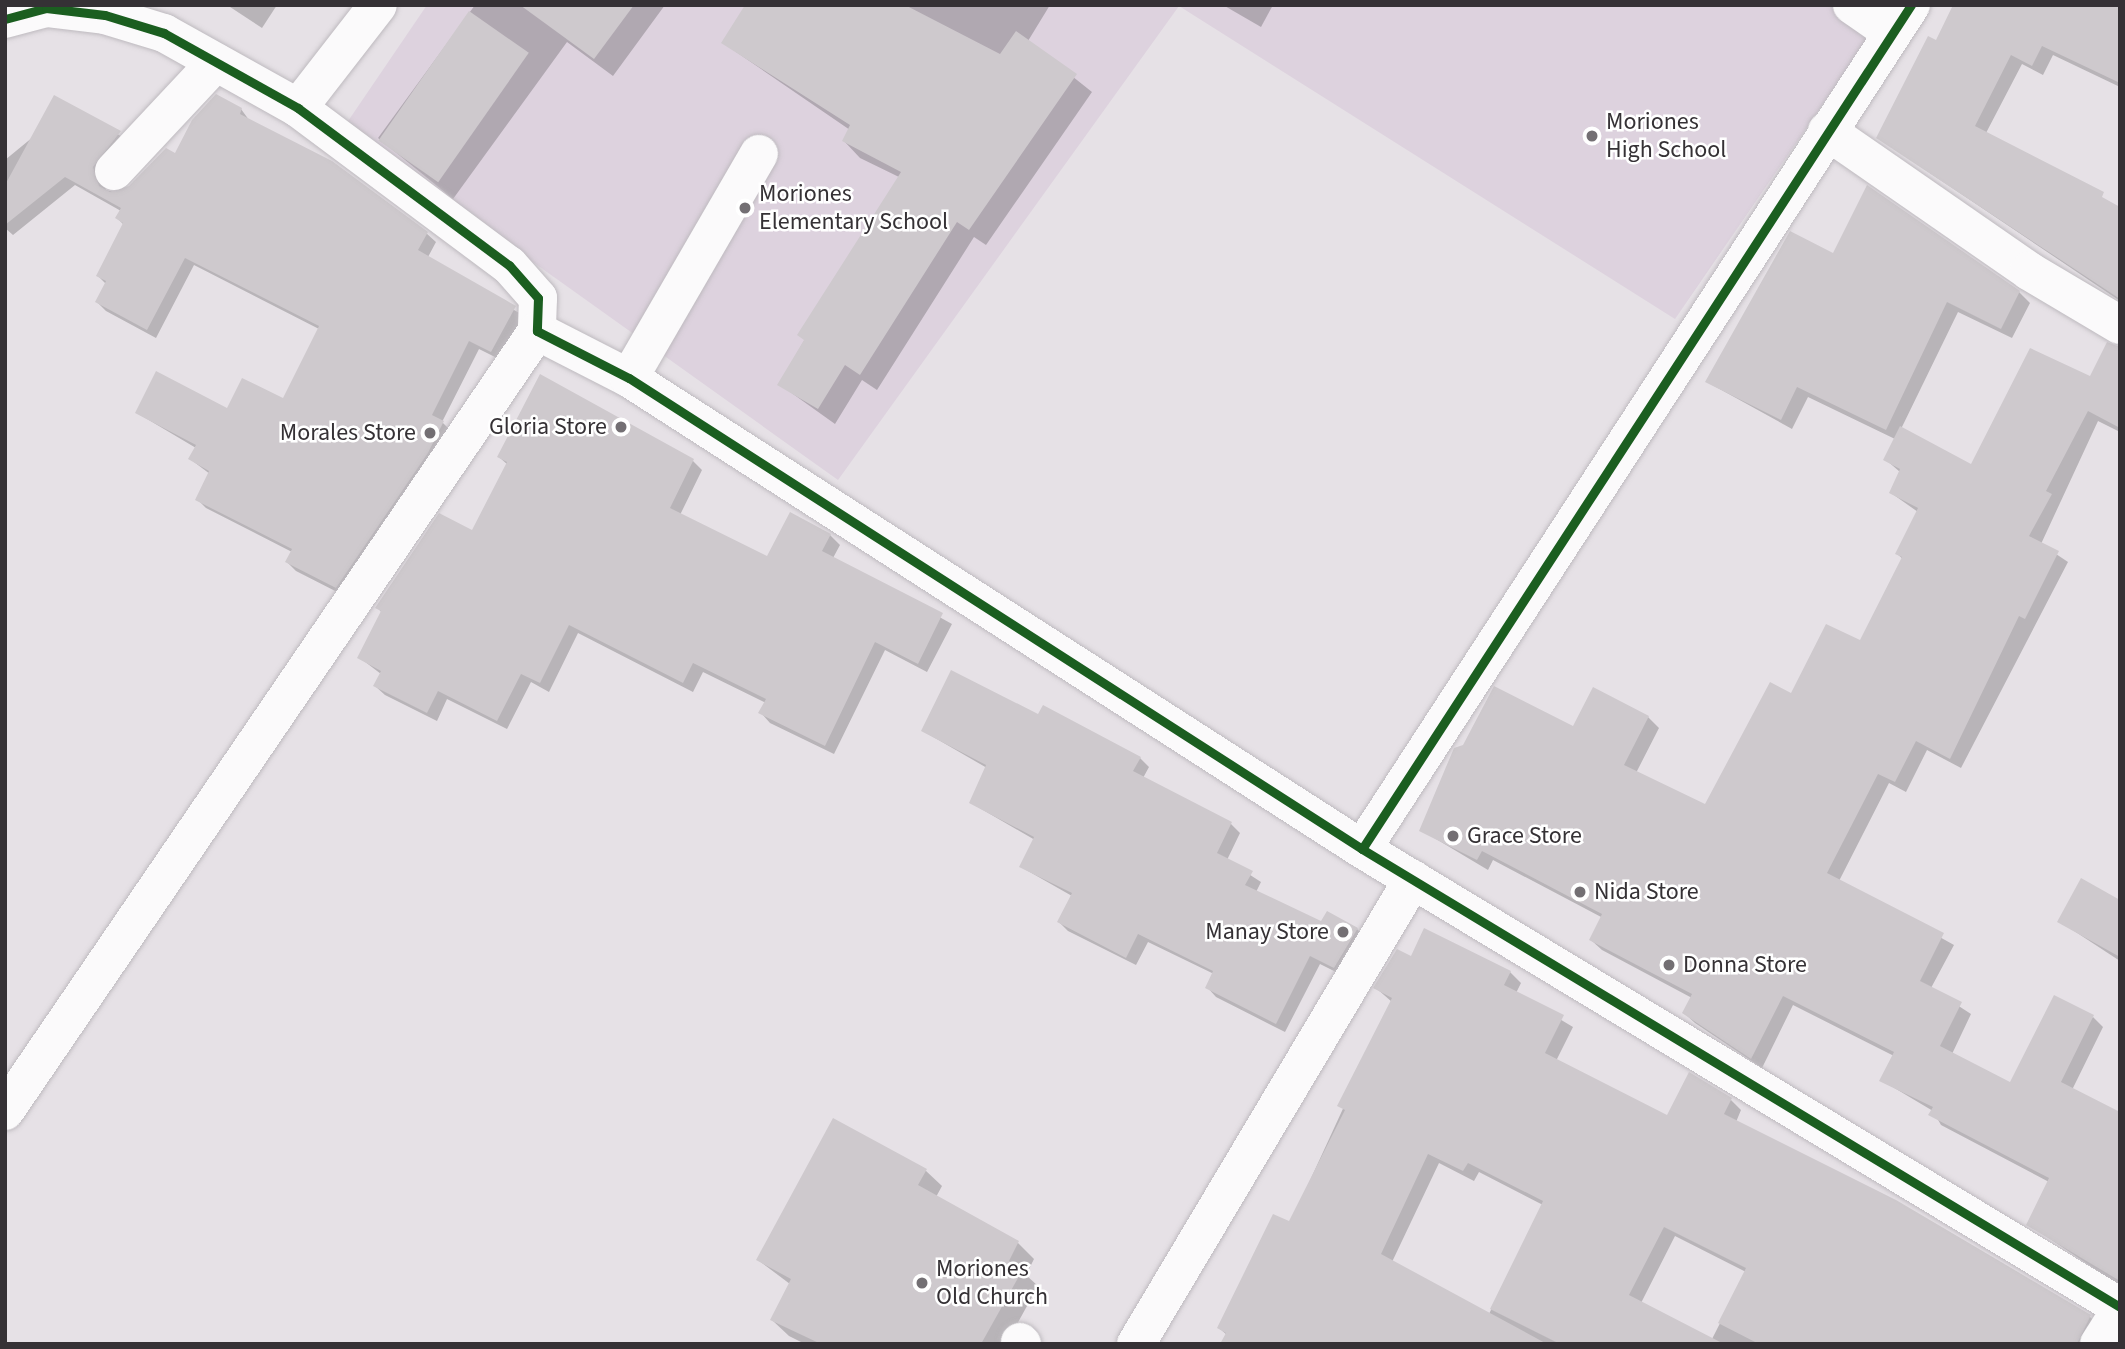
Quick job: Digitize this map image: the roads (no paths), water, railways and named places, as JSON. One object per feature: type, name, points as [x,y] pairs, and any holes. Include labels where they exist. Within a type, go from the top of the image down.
[{"type":"street","points":[[298,108],[378,5]]},
{"type":"street","points":[[1362,849],[1901,19],[1852,5]]},
{"type":"street","points":[[5,19],[46,8],[104,15],[163,33],[298,108],[509,265],[538,298],[537,331],[5,1111]]},
{"type":"street","points":[[114,171],[216,62]]},
{"type":"street","points":[[1827,131],[2029,271],[2120,325]]},
{"type":"street","points":[[629,378],[759,154]]},
{"type":"street","points":[[537,331],[629,378],[1362,849],[2120,1309],[2099,1344]]},
{"type":"street","points":[[1136,1344],[1413,879]]},
{"type":"place","name":"Moriones High School","points":[[1592,136]]},
{"type":"place","name":"Moriones Elementary School","points":[[745,208]]},
{"type":"place","name":"Gloria Store","points":[[621,427]]},
{"type":"place","name":"Morales Store","points":[[430,433]]},
{"type":"place","name":"Grace Store","points":[[1453,836]]},
{"type":"place","name":"Nida Store","points":[[1580,892]]},
{"type":"place","name":"Manay Store","points":[[1343,932]]},
{"type":"place","name":"Donna Store","points":[[1669,965]]},
{"type":"place","name":"Moriones Old Church","points":[[922,1283]]}]
